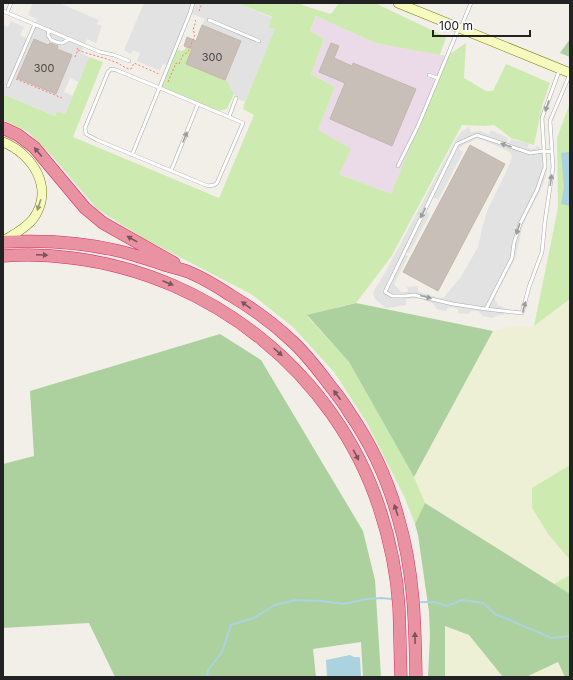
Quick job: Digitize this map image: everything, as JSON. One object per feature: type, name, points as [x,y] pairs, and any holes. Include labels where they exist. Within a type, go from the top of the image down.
[{"type":"highway","points":[[3,128],[18,135],[34,147],[85,208],[103,223],[218,288],[271,323],[293,342],[312,362],[337,395],[349,411],[376,458],[389,489],[398,517],[411,572],[414,600],[416,677]]},
{"type":"highway","points":[[3,241],[48,241],[101,247],[140,257],[190,273]]},
{"type":"highway","points":[[3,256],[34,255],[84,259],[146,274],[192,294],[231,316],[267,343],[300,374],[332,414],[346,436],[364,470],[379,506],[390,548],[397,588],[399,608],[400,677]]},
{"type":"main road","points":[[398,3],[570,74]]},
{"type":"main road","points":[[3,142],[19,150],[31,162],[39,176],[42,191],[39,206],[32,219],[16,234],[3,241]]},
{"type":"lane","points":[[7,13],[11,3]]},
{"type":"lane","points":[[132,154],[160,88],[193,3]]},
{"type":"lane","points":[[398,166],[418,126],[437,78],[471,3]]},
{"type":"lane","points":[[3,10],[100,52],[114,55],[129,61]]},
{"type":"lane","points":[[209,20],[259,41]]},
{"type":"lane","points":[[8,86],[34,24]]},
{"type":"lane","points":[[49,30],[48,35],[51,40],[59,44],[66,42],[69,39]]},
{"type":"lane","points":[[111,69],[198,104],[243,123],[218,183],[214,186],[208,186],[171,171],[86,134],[85,128],[108,72],[111,69]]},
{"type":"lane","points":[[486,309],[512,258],[514,243],[520,224],[537,190],[545,167],[542,118],[560,69]]},
{"type":"lane","points":[[552,152],[544,151],[530,153],[477,135],[457,144],[385,292],[392,296],[414,295],[486,309],[522,313],[529,287],[542,252],[553,167],[550,121],[570,74]]},
{"type":"lane","points":[[429,75],[437,78]]},
{"type":"lane","points":[[229,117],[236,98]]},
{"type":"lane","points":[[171,171],[198,104]]},
{"type":"path","points":[[199,11],[202,3]]},
{"type":"path","points":[[168,82],[176,63],[179,64],[183,55],[188,52],[195,35],[193,30],[195,20]]},
{"type":"path","points":[[75,57],[78,50],[76,47]]},
{"type":"path","points":[[15,79],[62,98]]},
{"type":"shaded area","points":[[33,3],[59,3],[99,20],[97,24],[102,26],[96,43],[87,39],[81,53],[89,57],[79,82],[70,78],[64,92],[73,96],[65,114],[57,111],[55,116],[3,94],[3,28],[4,25],[8,27],[11,21],[24,27],[20,35],[28,39],[37,19],[28,15]],"holes":[[[34,39],[72,55],[56,94],[18,78]]]},
{"type":"shaded area","points":[[144,3],[237,3],[272,18],[268,27],[275,29],[245,102],[236,98],[228,82],[225,80],[241,41],[202,25],[205,19],[190,13],[169,66],[163,63],[160,71],[137,61],[140,53],[133,50],[131,54],[124,50]]},
{"type":"shaded area","points":[[316,16],[375,43],[447,56],[391,194],[339,174],[330,138],[318,130],[335,87],[311,74],[324,39],[310,32]]},
{"type":"shaded area","points":[[469,127],[471,132],[480,131],[489,134],[491,130],[508,138],[508,143],[511,139],[529,143],[528,147],[530,149],[535,148],[538,145],[548,168],[539,193],[522,228],[515,259],[496,295],[495,300],[498,305],[505,308],[504,315],[499,315],[492,318],[483,316],[477,311],[470,311],[469,314],[459,313],[457,308],[449,307],[446,311],[436,309],[434,304],[416,298],[406,299],[406,305],[386,308],[375,299],[373,293],[461,132]],"holes":[[[478,139],[508,151],[512,158],[487,211],[478,247],[461,277],[444,297],[440,298],[419,292],[418,286],[407,287],[408,291],[401,292],[394,284],[408,256],[403,254],[404,252],[409,253],[429,216],[430,214],[426,211],[433,197],[438,200],[463,152],[459,149],[465,144]]]},
{"type":"green space","points":[[237,3],[303,3],[302,5],[331,14],[339,3],[375,3],[446,37],[440,55],[375,43],[316,16],[310,31],[324,39],[311,74],[335,87],[318,130],[351,149],[339,174],[391,194],[447,56],[466,43],[464,78],[486,91],[493,91],[506,64],[550,83],[543,103],[534,145],[511,138],[494,125],[462,125],[391,257],[356,303],[307,316],[349,362],[414,477],[425,503],[415,524],[404,496],[367,423],[334,372],[293,327],[251,294],[143,238],[97,209],[52,156],[28,132],[3,120],[3,94],[55,116],[57,111],[65,114],[89,57],[103,62],[73,137],[219,198],[254,115],[243,109],[274,30],[268,27],[272,17]]},
{"type":"green space","points":[[242,38],[228,82],[234,94],[227,109],[217,111],[213,110],[160,88],[175,49],[182,51],[186,47],[192,49],[186,64],[225,80]]},
{"type":"green space","points":[[570,39],[570,57],[560,53]]},
{"type":"green space","points":[[570,103],[570,299],[534,326],[558,208],[557,138]]},
{"type":"green space","points":[[570,299],[570,465],[533,488],[532,508],[548,534],[570,560],[570,575],[554,584],[425,503],[414,477],[493,331],[508,327],[534,326]]},
{"type":"green space","points":[[356,303],[493,331],[414,477],[349,362],[307,315]]},
{"type":"green space","points":[[220,334],[261,360],[363,531],[375,580],[381,677],[363,677],[361,642],[313,649],[316,677],[115,677],[89,623],[3,628],[3,464],[34,456],[30,391]]},
{"type":"green space","points":[[570,465],[570,560],[548,534],[532,508],[532,488]]},
{"type":"green space","points":[[425,503],[570,594],[570,677],[565,677],[558,662],[526,677],[503,677],[469,635],[445,626],[445,677],[428,677],[430,636],[429,612],[418,535],[415,524]]},
{"type":"green space","points":[[570,575],[570,594],[554,584]]},
{"type":"green space","points":[[445,626],[469,635],[503,677],[445,677]]},
{"type":"green space","points":[[559,662],[565,677],[526,677],[533,674]]},
{"type":"water","points":[[561,153],[570,153],[570,206],[561,204],[564,187]]},
{"type":"water","points":[[350,655],[360,658],[361,677],[327,677],[326,660]]},
{"type":"building","points":[[202,25],[241,41],[225,80],[186,64],[192,49],[184,46],[187,37],[196,41]]},
{"type":"building","points":[[34,39],[48,45],[50,43],[58,46],[57,49],[72,55],[56,94],[17,78]]},
{"type":"building","points":[[331,43],[339,46],[334,58],[352,66],[353,63],[416,89],[392,146],[330,119],[345,83],[319,72]]},
{"type":"building","points":[[470,145],[505,164],[438,291],[403,272]]},
{"type":"waterway","points":[[207,677],[208,670],[222,652],[231,625],[254,618],[275,605],[296,600],[343,604],[367,599],[391,599]]},
{"type":"waterway","points":[[421,602],[434,602],[447,606],[462,600],[483,603],[495,614],[552,638],[570,636]]}]
